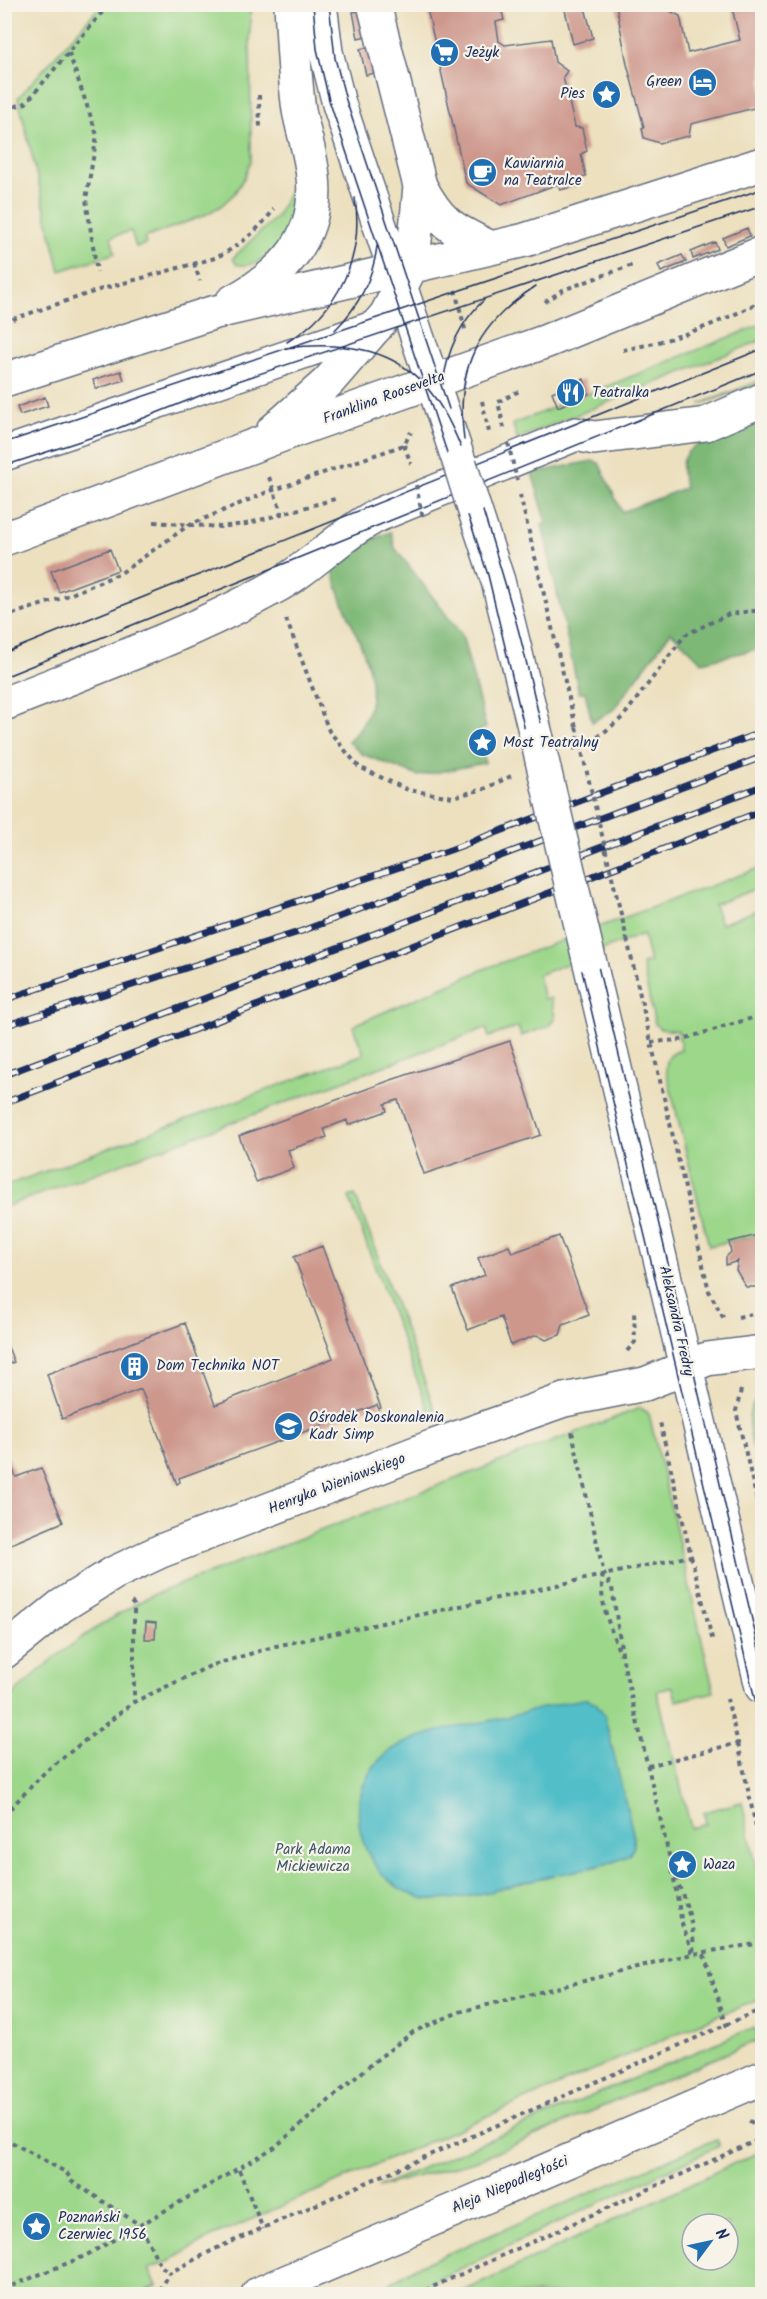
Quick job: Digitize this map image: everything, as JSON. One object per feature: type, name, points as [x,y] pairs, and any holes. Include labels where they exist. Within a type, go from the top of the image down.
[{"type":"street","points":[[212,313],[247,294],[295,254],[308,233],[313,215],[314,180],[299,109],[291,4]]},
{"type":"street","points":[[320,4],[331,75],[404,286],[432,382]]},
{"type":"street","points":[[374,4],[420,186],[436,214],[460,233],[491,248]]},
{"type":"street","points":[[4,380],[212,313],[404,286],[491,248],[541,235],[762,164]]},
{"type":"street","points":[[258,444],[328,382],[386,315],[404,286],[415,250],[420,186]]},
{"type":"street","name":"Franklina Roosevelta","points":[[10,538],[258,444],[547,341],[762,253]]},
{"type":"street","points":[[4,454],[376,327]]},
{"type":"street","name":"Aleksandra Fredry","points":[[432,382],[498,581],[687,1366],[755,1622],[762,1687]]},
{"type":"street","points":[[4,704],[216,617],[299,572],[371,518],[576,434],[594,438],[706,424],[762,400]]},
{"type":"street","name":"Henryka Wieniawskiego","points":[[4,1652],[107,1567],[161,1551],[522,1400],[564,1400],[645,1384],[687,1366],[724,1355],[762,1353]]},
{"type":"street","name":"Aleja Niepodległości","points":[[258,2295],[762,2078]]},
{"type":"path","points":[[6,109],[26,103],[109,4]]},
{"type":"path","points":[[69,54],[97,135],[86,199],[97,272]]},
{"type":"path","points":[[4,322],[102,289],[215,258],[244,240],[277,204]]},
{"type":"path","points":[[755,297],[762,299]]},
{"type":"path","points":[[616,351],[651,345],[748,308],[762,299]]},
{"type":"path","points":[[651,345],[655,336]]},
{"type":"path","points":[[498,402],[709,1291],[725,1320],[728,1331]]},
{"type":"path","points":[[4,617],[62,598],[121,573],[189,525],[265,493],[404,445],[412,432]]},
{"type":"path","points":[[416,484],[423,519]]},
{"type":"path","points":[[146,523],[220,527],[282,514]]},
{"type":"path","points":[[651,1042],[680,1040],[762,1015]]},
{"type":"path","points":[[725,1320],[762,1312]]},
{"type":"path","points":[[742,1392],[735,1411],[762,1522]]},
{"type":"path","points":[[658,1413],[713,1644]]},
{"type":"path","points":[[572,1428],[604,1574],[612,1588],[624,1666],[672,1868],[682,1924],[693,1954]]},
{"type":"path","points":[[4,1815],[46,1771],[134,1702],[210,1666],[276,1646],[691,1556]]},
{"type":"path","points":[[107,1567],[134,1605],[134,1702]]},
{"type":"path","points":[[604,1574],[600,1591],[602,1601],[624,1666]]},
{"type":"path","points":[[724,1688],[762,1855]]},
{"type":"path","points":[[648,1766],[738,1743]]},
{"type":"path","points":[[672,1868],[695,1934],[693,1954]]},
{"type":"path","points":[[4,2289],[85,2256],[239,2170],[275,2147],[375,2061],[413,2032],[459,2012],[693,1954],[762,1943]]},
{"type":"path","points":[[704,1954],[727,2027]]},
{"type":"path","points":[[151,2295],[159,2290],[169,2273],[215,2249],[461,2140],[727,2027],[762,2009]]},
{"type":"path","points":[[4,2138],[67,2174],[71,2181],[140,2225],[160,2265],[169,2273]]},
{"type":"path","points":[[417,2295],[762,2138]]},
{"type":"path","points":[[239,2170],[263,2229]]},
{"type":"green space","points":[[101,5],[250,5],[251,160],[234,194],[221,206],[205,215],[144,238],[146,244],[136,247],[131,231],[111,237],[115,253],[60,271],[18,98]]},
{"type":"green space","points":[[298,174],[298,210],[292,229],[263,259],[245,265],[236,264],[233,258],[277,216]]},
{"type":"green space","points":[[762,324],[762,340],[517,439],[513,424]]},
{"type":"green space","points":[[762,380],[762,384],[700,404]]},
{"type":"green space","points":[[762,419],[762,648],[702,662],[671,632],[613,710],[592,722],[585,692],[579,693],[542,524],[547,523],[532,473],[592,461],[599,463],[622,512],[685,488],[682,465],[688,452],[712,437]]},
{"type":"green space","points":[[391,532],[395,548],[462,635],[486,728],[479,730],[485,763],[418,776],[362,754],[348,741],[364,721],[371,699],[370,677],[338,588],[333,567],[343,555],[351,550]]},
{"type":"green space","points":[[762,867],[762,886],[714,905],[721,924],[762,908],[762,1234],[709,1246],[666,1070],[669,1057],[681,1050],[678,1031],[660,1029],[655,1024],[642,964],[650,962],[643,934],[538,975],[544,999],[551,998],[555,1018],[549,1026],[521,1036],[518,1027],[489,1037],[486,1028],[5,1207],[5,1186],[364,1054],[353,1027],[359,1023],[484,969]]},
{"type":"green space","points":[[355,1195],[438,1418],[432,1420],[349,1197]]},
{"type":"green space","points":[[762,1394],[762,1478],[749,1422],[754,1402]]},
{"type":"green space","name":"Park Adama Mickiewicza","points":[[640,1408],[649,1414],[714,1692],[676,1701],[673,1687],[657,1691],[691,1828],[706,1824],[704,1812],[742,1802],[762,1893],[762,1999],[719,2015],[211,2237],[170,2261],[149,2269],[157,2286],[139,2294],[5,2294],[4,1704],[39,1671],[73,1644],[150,1596]]},
{"type":"green space","points":[[754,2027],[760,2039],[478,2160],[378,2187]]},
{"type":"green space","points":[[716,2139],[719,2146],[407,2294],[382,2294],[378,2291],[416,2267]]},
{"type":"green space","points":[[762,2151],[762,2294],[458,2294],[724,2168]]},
{"type":"water","points":[[586,1699],[596,1703],[604,1714],[634,1837],[634,1847],[629,1855],[598,1866],[477,1895],[445,1900],[418,1897],[396,1886],[379,1871],[367,1851],[360,1830],[359,1807],[364,1785],[375,1765],[393,1749],[432,1733]]},
{"type":"building","points":[[426,4],[500,4],[504,20],[496,22],[499,41],[505,45],[551,39],[555,62],[567,71],[563,77],[575,127],[582,128],[587,151],[581,154],[586,176],[579,178],[580,185],[560,190],[558,184],[501,205],[466,183]]},
{"type":"building","points":[[584,4],[593,38],[573,44],[564,6]]},
{"type":"building","points":[[616,4],[671,4],[670,11],[680,16],[688,53],[740,40],[731,4],[762,4],[762,106],[691,124],[689,136],[659,143],[644,138],[642,128],[644,127],[627,64]]},
{"type":"building","points":[[361,11],[366,36],[358,38],[353,12]]},
{"type":"building","points":[[368,47],[374,73],[366,75],[360,49]]},
{"type":"building","points":[[747,228],[750,236],[726,246],[723,238]]},
{"type":"building","points":[[715,242],[718,249],[693,259],[691,252]]},
{"type":"building","points":[[682,255],[686,262],[661,272],[658,265]]},
{"type":"building","points":[[121,371],[124,380],[96,389],[93,380]]},
{"type":"building","name":"Teatralka","points":[[584,379],[589,394],[558,407],[552,392]]},
{"type":"building","points":[[45,397],[48,406],[20,415],[17,407]]},
{"type":"building","points":[[110,549],[118,570],[59,592],[51,571]]},
{"type":"building","points":[[510,1041],[541,1135],[424,1174],[398,1100],[385,1104],[387,1111],[348,1125],[347,1120],[324,1129],[327,1137],[288,1150],[294,1168],[256,1182],[239,1136],[391,1080]]},
{"type":"building","points":[[762,1234],[762,1287],[746,1287],[736,1270],[738,1261],[726,1265],[726,1257],[731,1252],[729,1242]]},
{"type":"building","points":[[559,1236],[589,1315],[563,1325],[560,1335],[546,1340],[537,1335],[511,1345],[501,1317],[468,1330],[452,1288],[485,1275],[478,1258],[509,1246],[512,1253]]},
{"type":"building","name":"Dom Technika NOT","points":[[322,1246],[381,1408],[379,1409],[377,1405],[179,1478],[180,1482],[177,1484],[141,1389],[62,1419],[47,1374],[185,1323],[215,1405],[333,1358],[294,1257]]},
{"type":"building","points":[[4,1337],[14,1362],[4,1366]]},
{"type":"building","points":[[4,1446],[16,1477],[41,1468],[63,1522],[4,1547]]},
{"type":"building","points":[[146,1622],[156,1623],[155,1639],[145,1639]]},
{"type":"tram line","points":[[313,4],[317,49],[329,100],[488,575],[762,1729]]},
{"type":"tram line","points":[[329,4],[335,58],[346,100],[449,409]]},
{"type":"tram line","points":[[4,443],[762,189]]},
{"type":"tram line","points":[[287,342],[321,315],[344,280],[355,241],[357,220],[355,198]]},
{"type":"tram line","points":[[4,466],[111,431],[232,383],[762,206]]},
{"type":"tram line","points":[[335,330],[351,312],[363,292],[372,270],[377,246]]},
{"type":"tram line","points":[[464,440],[463,392],[474,351],[484,333],[498,317],[536,286]]},
{"type":"tram line","points":[[443,384],[451,349],[456,338],[468,318],[484,300]]},
{"type":"tram line","points":[[285,348],[327,346],[363,350],[391,360],[415,375],[434,397],[451,424],[465,457],[496,552],[523,648],[762,1662]]},
{"type":"tram line","points":[[4,653],[762,349]]},
{"type":"tram line","points":[[4,677],[762,370]]},
{"type":"railway","points":[[4,1000],[450,850],[762,732]]},
{"type":"railway","points":[[4,1026],[302,931],[762,757]]},
{"type":"railway","points":[[4,1075],[762,786]]},
{"type":"railway","points":[[4,1103],[762,811]]},
{"type":"place","name":"Jeżyk","points":[[444,53]]},
{"type":"place","name":"Green","points":[[703,82]]},
{"type":"place","name":"Pies","points":[[606,94]]},
{"type":"place","name":"Kawiarnia na Teatralce","points":[[483,173]]},
{"type":"place","name":"Teatralka","points":[[571,393]]},
{"type":"place","name":"Most Teatralny","points":[[482,743]]},
{"type":"place","name":"Dom Technika NOT","points":[[135,1366]]},
{"type":"place","name":"Ośrodek Doskonalenia Kadr Simp","points":[[288,1427]]},
{"type":"place","name":"Waza","points":[[682,1865]]},
{"type":"place","name":"Poznański Czerwiec 1956","points":[[37,2227]]}]
